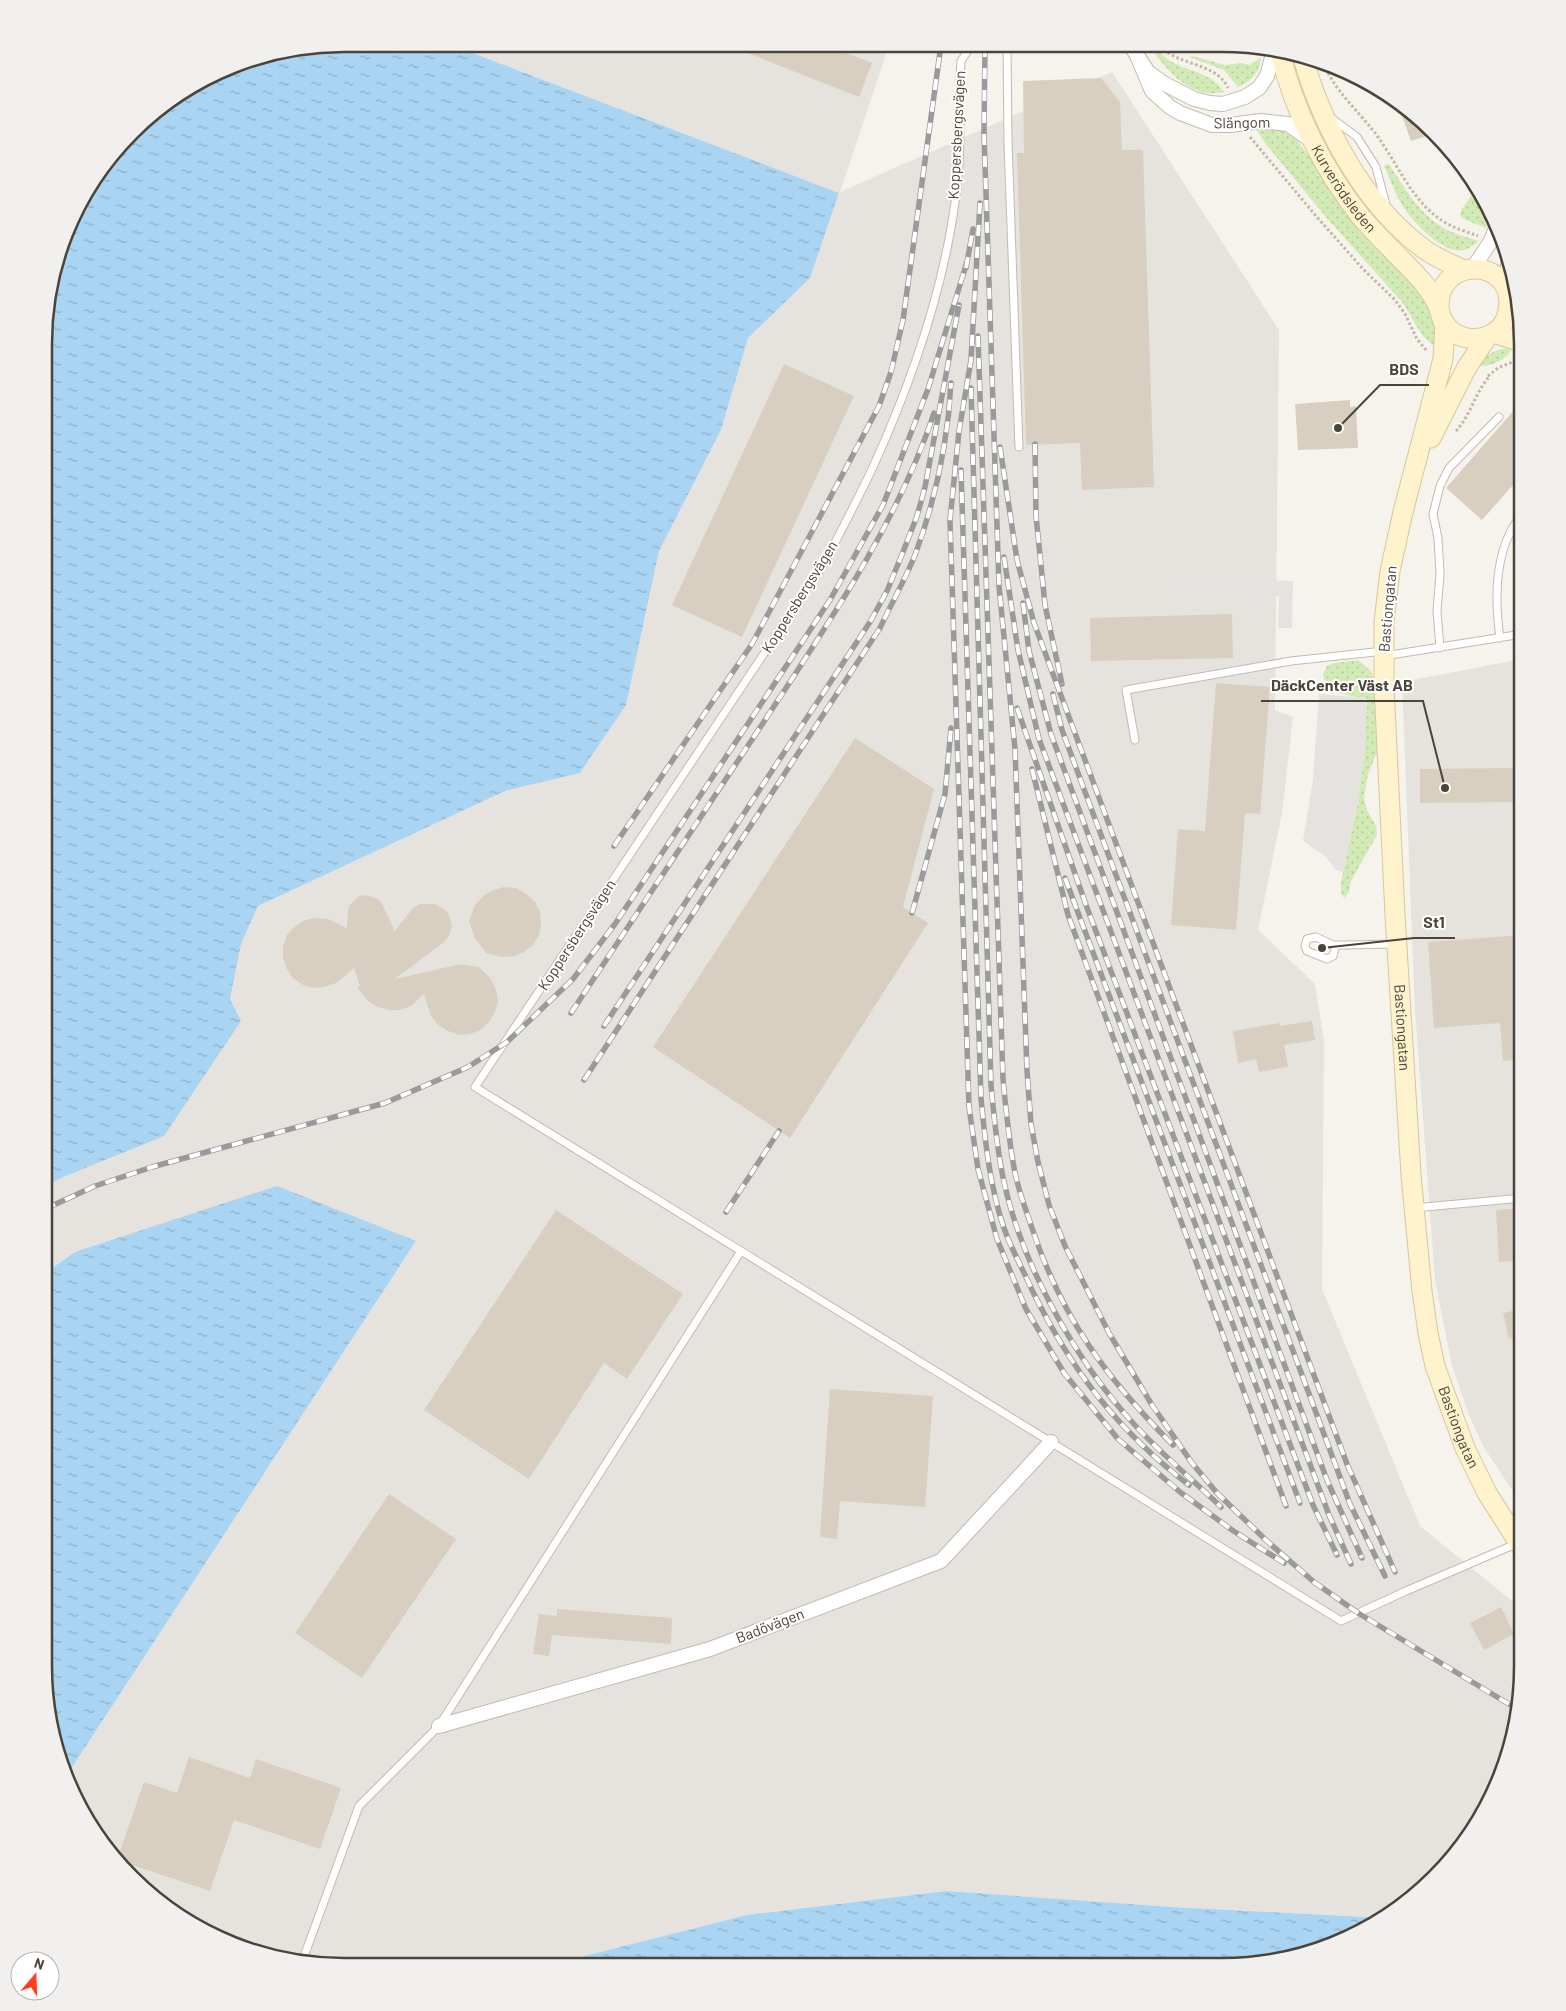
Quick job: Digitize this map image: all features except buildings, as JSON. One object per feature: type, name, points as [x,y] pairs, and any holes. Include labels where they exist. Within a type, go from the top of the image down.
[{"type":"main road","name":"Kurverödsleden","points":[[1282,59],[1303,121],[1312,141],[1361,217],[1423,282],[1442,315],[1456,334],[1466,338],[1477,339],[1490,335],[1514,347]]},
{"type":"main road","name":"Kurverödsleden","points":[[1305,65],[1321,110],[1341,149],[1364,186],[1390,218],[1420,246],[1444,261],[1469,269],[1492,273],[1510,300]]},
{"type":"main road","points":[[1442,315],[1440,295],[1445,284],[1453,275],[1469,269]]},
{"type":"main road","points":[[1490,335],[1505,321],[1510,300]]},
{"type":"main road","name":"Bastiongatan","points":[[1442,315],[1443,359],[1390,571],[1384,622],[1396,944],[1414,1208],[1422,1291],[1435,1366],[1465,1448],[1487,1493],[1514,1536]]},
{"type":"main road","name":"Bastiongatan","points":[[1409,490],[1436,424],[1467,368],[1490,335]]},
{"type":"street","name":"Slängom","points":[[1135,52],[1148,72],[1178,92],[1210,103],[1223,104],[1234,102],[1253,92],[1264,82],[1272,57]]},
{"type":"street","name":"Slängom","points":[[1135,52],[1152,91],[1175,110],[1190,118],[1212,125],[1273,122],[1288,124],[1312,141]]},
{"type":"street","points":[[1469,269],[1492,236]]},
{"type":"street","name":"Badövägen","points":[[440,1726],[710,1649],[941,1561],[1051,1442]]},
{"type":"lane","name":"Koppersbergsvägen","points":[[741,1250],[475,1087],[826,562],[872,468],[917,356],[942,265],[958,177],[961,61],[968,52]]},
{"type":"lane","points":[[1007,52],[1008,144],[1019,447]]},
{"type":"lane","points":[[1440,648],[1437,611],[1440,574],[1438,538],[1433,514],[1440,486],[1449,468],[1499,417]]},
{"type":"lane","points":[[1500,638],[1496,614],[1496,584],[1502,552],[1514,524]]},
{"type":"lane","points":[[1136,740],[1126,690],[1291,661],[1440,648],[1514,635]]},
{"type":"lane","points":[[1336,945],[1396,944]]},
{"type":"lane","points":[[1414,1208],[1514,1199]]},
{"type":"lane","points":[[304,1956],[359,1806],[440,1726],[741,1250],[1341,1621],[1406,1591],[1514,1548]]},
{"type":"path","points":[[1167,52],[1173,57],[1218,75],[1226,85],[1234,102]]},
{"type":"path","points":[[1329,74],[1337,88],[1377,136],[1413,192],[1427,208],[1446,223],[1491,233]]},
{"type":"path","points":[[1243,123],[1252,141],[1363,270],[1400,307],[1422,347],[1443,359]]},
{"type":"path","points":[[1467,368],[1490,376],[1514,356]]},
{"type":"shaded area","points":[[470,52],[887,52],[840,192],[1112,72],[1279,330],[1275,710],[1293,717],[1282,813],[1258,930],[1315,984],[1324,1041],[1322,1289],[1420,1526],[1514,1602],[1513,1685],[1504,1742],[1483,1796],[1453,1844],[1414,1886],[1370,1917],[1172,1907],[946,1891],[747,1915],[577,1958],[326,1958],[269,1949],[215,1928],[182,1909],[152,1886],[125,1859],[102,1829],[83,1796],[71,1768],[416,1241],[75,1252],[52,1268],[52,1183],[63,1177],[241,1021],[230,999],[241,944],[258,906],[505,791],[580,773],[626,705],[659,551],[721,430],[748,338],[810,278],[839,193]]},
{"type":"shaded area","points":[[1171,579],[1293,581],[1292,628],[1278,628],[1279,596],[1171,594]]},
{"type":"shaded area","points":[[1514,661],[1514,1493],[1483,1446],[1469,1415],[1452,1366],[1435,1280],[1415,1010],[1402,682]]},
{"type":"shaded area","points":[[1319,694],[1367,698],[1365,751],[1358,801],[1343,872],[1336,870],[1326,857],[1303,841],[1313,779]]},
{"type":"green space","points":[[1155,52],[1160,52],[1171,62],[1209,78],[1217,83],[1224,92],[1201,92],[1190,87],[1164,64]]},
{"type":"green space","points":[[1193,56],[1225,65],[1241,63],[1250,65],[1261,57],[1261,62],[1254,75],[1238,87],[1224,70],[1189,57]]},
{"type":"green space","points":[[1262,127],[1278,128],[1295,138],[1358,220],[1404,271],[1430,312],[1434,322],[1436,346],[1426,339],[1402,302],[1325,216],[1265,143],[1256,129]]},
{"type":"green space","points":[[1389,164],[1412,198],[1433,221],[1451,232],[1479,241],[1468,248],[1455,250],[1440,244],[1425,232],[1406,211],[1399,200],[1384,166]]},
{"type":"green space","points":[[1472,195],[1487,224],[1486,228],[1463,219],[1460,215]]},
{"type":"green space","points":[[1513,348],[1507,356],[1498,362],[1478,366],[1493,352]]},
{"type":"green space","points":[[1358,660],[1370,670],[1374,677],[1377,694],[1378,750],[1368,774],[1364,799],[1367,810],[1376,826],[1377,835],[1351,881],[1349,892],[1344,898],[1341,893],[1341,882],[1358,801],[1367,698],[1350,696],[1336,691],[1326,685],[1323,675],[1327,666],[1334,663]]},
{"type":"water","points":[[345,52],[470,52],[839,193],[810,278],[748,338],[721,430],[659,551],[626,705],[580,773],[505,791],[258,906],[241,944],[230,999],[241,1021],[164,1136],[52,1183],[52,345],[58,288],[68,251],[83,215],[113,167],[138,138],[182,102],[215,83],[269,62],[307,55]]},
{"type":"water","points":[[277,1186],[416,1241],[71,1768],[58,1723],[52,1666],[52,1268],[75,1252]]},
{"type":"water","points":[[946,1891],[1172,1907],[1370,1917],[1333,1936],[1297,1949],[1240,1958],[577,1958],[747,1915]]},
{"type":"railway","points":[[614,846],[752,644],[879,406],[891,372],[903,320],[940,52]]},
{"type":"railway","points":[[985,52],[984,133],[999,586],[1015,749],[1027,1071],[1031,1124],[1049,1205],[1065,1246],[1109,1333],[1152,1405],[1192,1463],[1217,1493],[1268,1542],[1314,1582],[1358,1613],[1511,1705]]},
{"type":"railway","points":[[980,203],[971,360],[959,431],[950,520],[969,1107],[978,1169],[997,1239],[1026,1309],[1064,1373],[1118,1439],[1180,1492],[1232,1530],[1284,1563]]},
{"type":"railway","points":[[966,268],[973,229]]},
{"type":"railway","points":[[52,1206],[95,1186],[152,1167],[385,1103],[468,1067],[507,1042],[573,979],[615,924],[830,600],[883,505],[928,389],[967,262]]},
{"type":"railway","points":[[604,1026],[870,622],[887,591],[917,516],[925,487],[959,305]]},
{"type":"railway","points":[[978,336],[1003,1079],[1013,1161],[1032,1228],[1057,1290],[1072,1319],[1107,1371],[1173,1445]]},
{"type":"railway","points":[[584,1080],[880,628],[915,555],[929,514],[944,449],[951,383]]},
{"type":"railway","points":[[971,388],[991,1085],[1004,1182],[1012,1214],[1038,1278],[1054,1310],[1091,1371],[1143,1434],[1221,1507]]},
{"type":"railway","points":[[571,1013],[813,647],[860,571],[901,493],[919,454],[934,413]]},
{"type":"railway","points":[[1035,444],[1036,516],[1045,605],[1062,684]]},
{"type":"railway","points":[[1000,447],[1017,560],[1034,623],[1347,1464],[1395,1572]]},
{"type":"railway","points":[[961,470],[981,1098],[986,1147],[995,1197],[1007,1236],[1032,1290],[1063,1347],[1080,1373],[1098,1397],[1140,1443],[1189,1485]]},
{"type":"railway","points":[[1004,557],[1018,650],[1039,739],[1329,1515],[1351,1564]]},
{"type":"railway","points":[[1023,603],[1029,651],[1051,734],[1327,1480],[1362,1558]]},
{"type":"railway","points":[[1053,694],[1062,730],[1350,1504],[1385,1576]]},
{"type":"railway","points":[[1017,708],[1086,905],[1313,1505],[1337,1555]]},
{"type":"railway","points":[[912,913],[945,794],[951,728]]},
{"type":"railway","points":[[1032,769],[1068,915],[1286,1506]]},
{"type":"railway","points":[[1065,878],[1300,1503]]},
{"type":"railway","points":[[726,1212],[779,1131]]},
{"type":"place","name":"BDS","points":[[1338,428]]},
{"type":"place","name":"DäckCenter Väst AB","points":[[1445,788]]},
{"type":"place","name":"St1","points":[[1322,948]]}]
